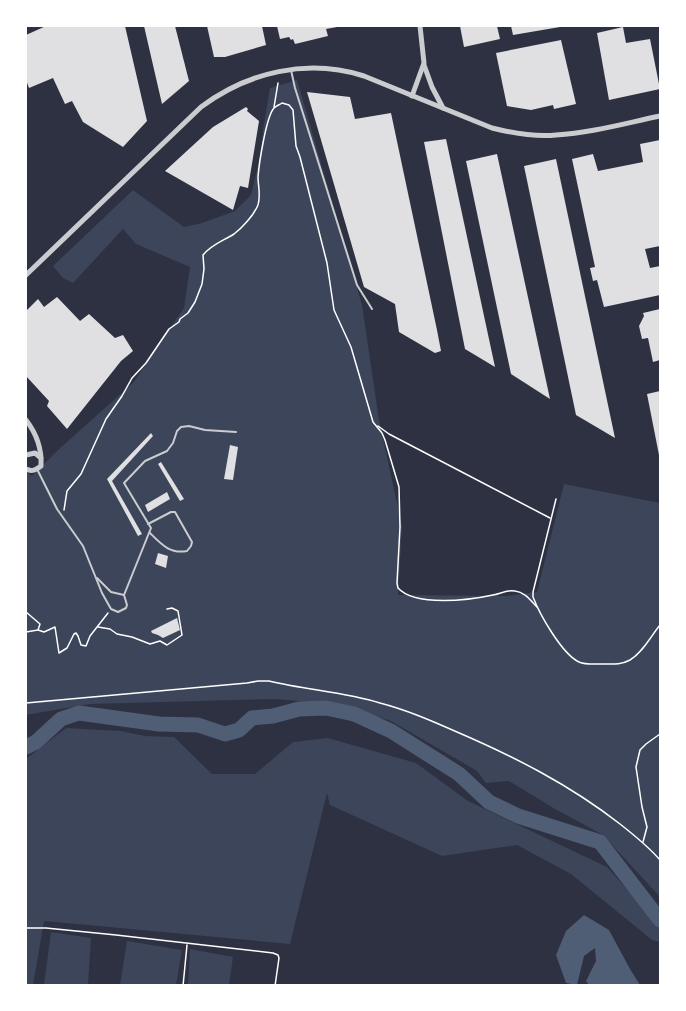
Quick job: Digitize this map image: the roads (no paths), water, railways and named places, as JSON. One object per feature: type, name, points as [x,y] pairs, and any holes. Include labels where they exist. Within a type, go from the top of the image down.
[{"type":"street","points":[[420,26],[428,78],[444,109]]},
{"type":"street","points":[[412,96],[424,63]]},
{"type":"street","points":[[26,275],[201,107],[216,96],[264,74],[320,68],[349,72],[506,132],[540,135],[574,133],[660,116]]},
{"type":"street","points":[[26,420],[41,451],[41,466],[29,471],[26,469]]},
{"type":"street","points":[[26,455],[35,453],[41,458]]},
{"type":"lane","points":[[291,70],[357,285],[372,309]]},
{"type":"lane","points":[[37,469],[62,517],[83,546],[111,609],[118,612],[126,608],[124,595],[151,528],[124,483],[145,461],[167,451],[181,427],[236,432]]},
{"type":"lane","points":[[148,524],[175,512],[192,546],[187,551],[167,550],[150,534]]},
{"type":"lane","points":[[97,577],[111,592],[124,595]]},
{"type":"waterway","points":[[26,747],[36,742],[61,719],[79,713],[159,724],[198,725],[225,734],[239,730],[252,718],[273,716],[299,709],[326,708],[354,714],[391,731],[459,774],[489,802],[518,816],[600,842],[660,920]]}]
